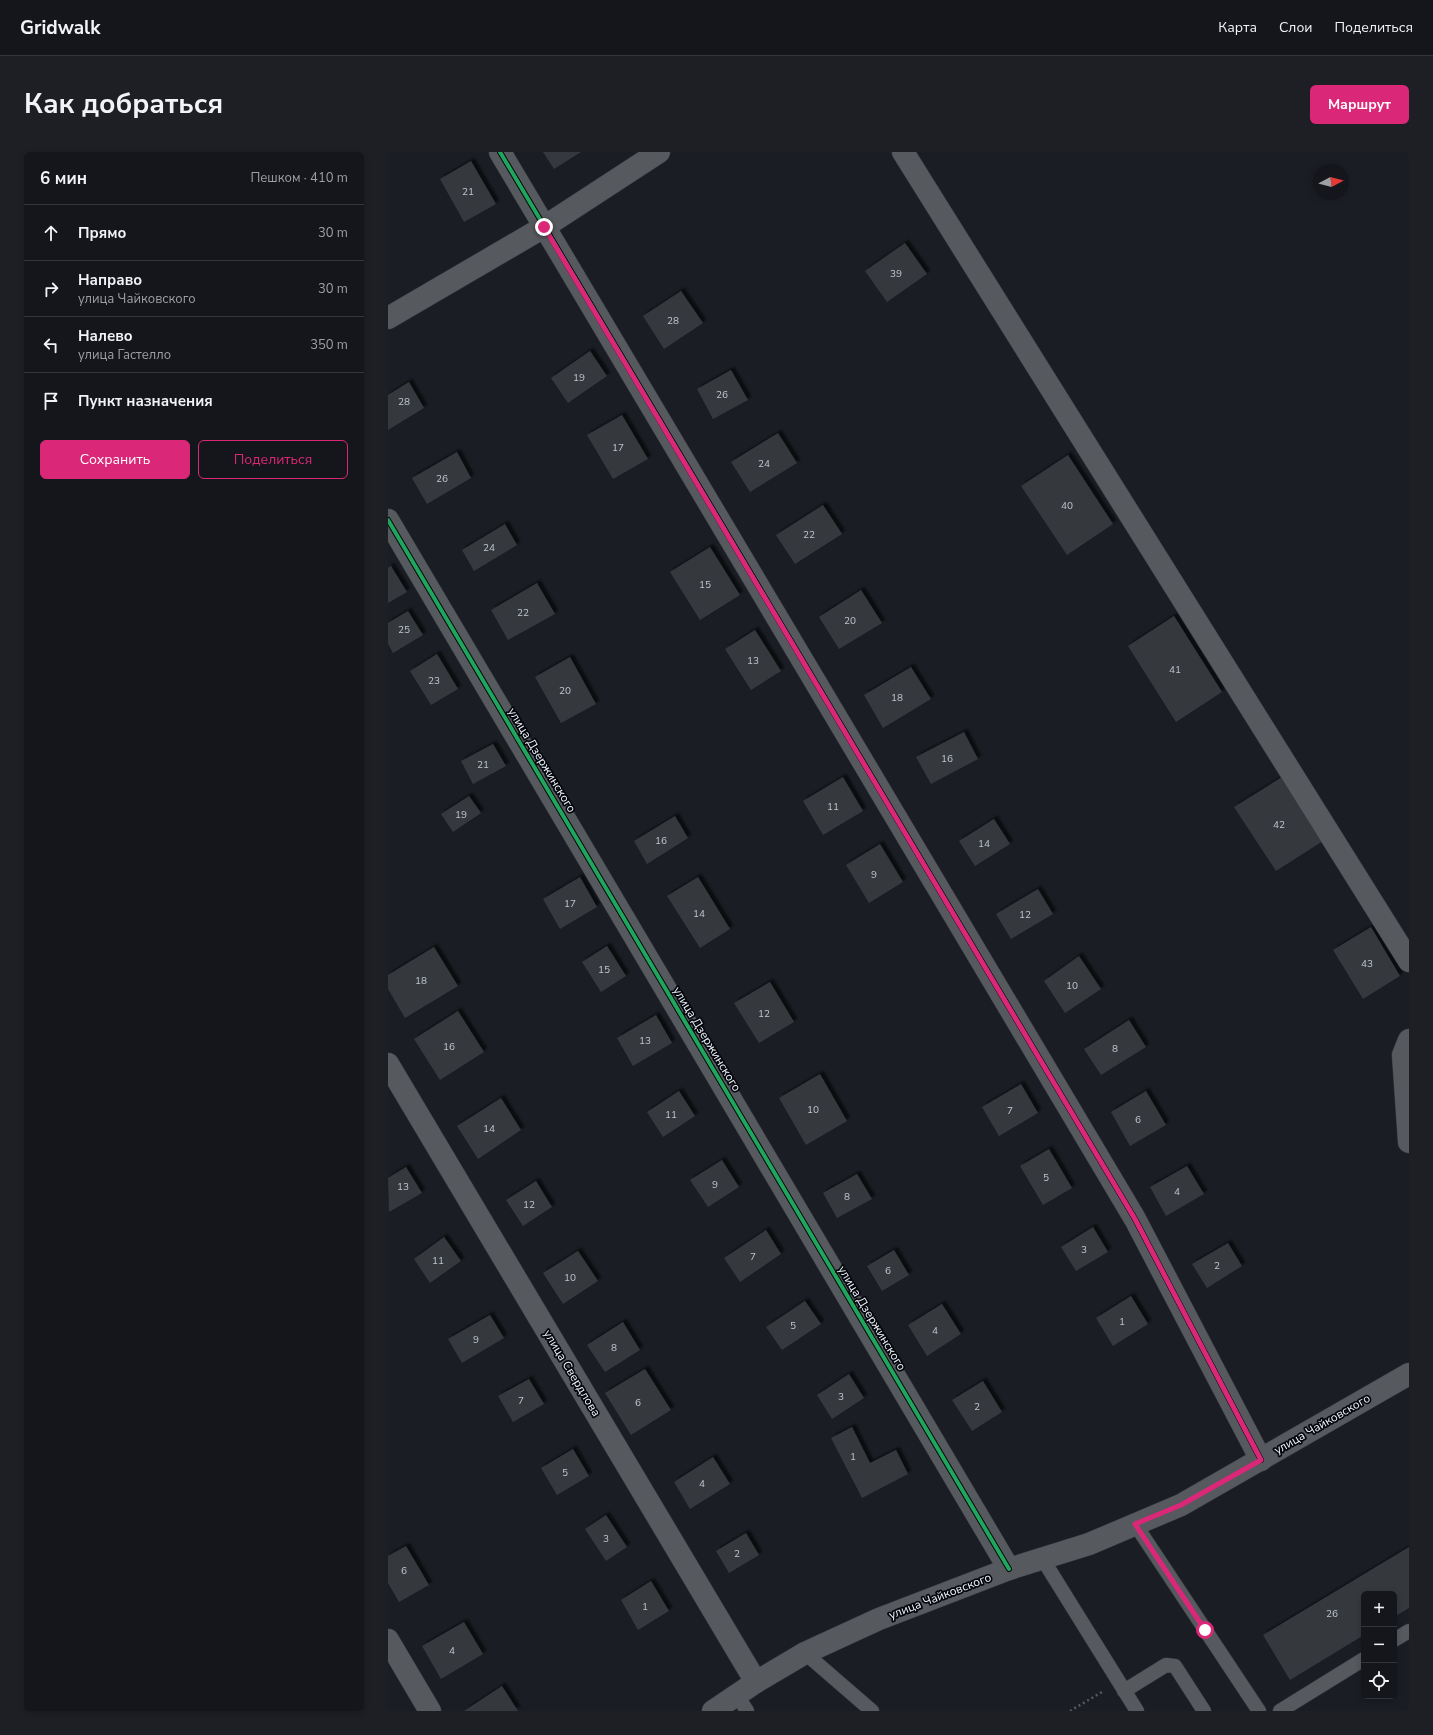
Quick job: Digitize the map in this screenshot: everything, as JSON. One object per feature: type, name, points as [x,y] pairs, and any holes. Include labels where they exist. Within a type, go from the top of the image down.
[{"type":"street","points":[[500,152],[1135,1219],[1261,1460]]},
{"type":"street","points":[[388,318],[544,227],[659,152]]},
{"type":"street","points":[[903,152],[1409,961]]},
{"type":"street","name":"улица Дзержинского","points":[[388,520],[1009,1569]]},
{"type":"street","points":[[1409,1040],[1403,1055],[1409,1142]]},
{"type":"street","name":"улица Свердлова","points":[[388,1064],[756,1682]]},
{"type":"street","name":"улица Чайковского","points":[[712,1711],[742,1703],[756,1682],[805,1653],[879,1619],[1009,1569],[1089,1544],[1181,1505],[1409,1374]]},
{"type":"street","points":[[388,1640],[430,1711]]},
{"type":"lane","points":[[1135,1524],[1259,1711]]},
{"type":"lane","points":[[1042,1558],[1136,1711]]},
{"type":"lane","points":[[1397,1638],[1409,1631]]},
{"type":"lane","points":[[805,1653],[872,1711]]},
{"type":"lane","points":[[1280,1711],[1361,1661]]},
{"type":"lane","points":[[1124,1691],[1166,1665],[1175,1666],[1204,1711]]},
{"type":"building","points":[[543,152],[581,152],[554,169]]},
{"type":"building","points":[[471,161],[496,204],[464,222],[440,179]]},
{"type":"building","points":[[905,243],[927,274],[887,302],[865,271]]},
{"type":"building","points":[[681,291],[703,323],[664,349],[643,316]]},
{"type":"building","points":[[590,351],[607,376],[568,403],[551,378]]},
{"type":"building","points":[[731,370],[748,400],[713,419],[697,389]]},
{"type":"building","points":[[409,382],[424,408],[388,430],[388,395]]},
{"type":"building","points":[[622,415],[648,459],[613,479],[587,435]]},
{"type":"building","points":[[778,433],[797,463],[750,492],[731,462]]},
{"type":"building","points":[[457,452],[471,478],[427,504],[412,478]]},
{"type":"building","points":[[1068,455],[1113,524],[1067,555],[1021,486]]},
{"type":"building","points":[[823,505],[842,534],[795,564],[776,535]]},
{"type":"building","points":[[505,524],[517,545],[474,571],[462,550]]},
{"type":"building","points":[[710,547],[740,595],[700,620],[670,572]]},
{"type":"building","points":[[391,566],[407,592],[388,603],[388,568]]},
{"type":"building","points":[[537,583],[555,614],[508,640],[491,610]]},
{"type":"building","points":[[861,590],[882,623],[839,649],[819,617]]},
{"type":"building","points":[[408,611],[423,635],[393,653],[388,644],[388,623]]},
{"type":"building","points":[[1174,616],[1222,692],[1176,722],[1128,646]]},
{"type":"building","points":[[755,630],[781,671],[751,690],[725,649]]},
{"type":"building","points":[[437,654],[458,689],[431,705],[410,671]]},
{"type":"building","points":[[570,657],[596,704],[561,723],[535,677]]},
{"type":"building","points":[[911,667],[931,699],[883,728],[864,695]]},
{"type":"building","points":[[964,732],[978,759],[931,784],[916,757]]},
{"type":"building","points":[[493,744],[506,766],[473,784],[461,761]]},
{"type":"building","points":[[843,777],[863,811],[823,835],[803,801]]},
{"type":"building","points":[[1282,777],[1323,841],[1276,871],[1234,807]]},
{"type":"building","points":[[469,796],[481,813],[453,832],[441,814]]},
{"type":"building","points":[[675,816],[688,838],[647,864],[634,841]]},
{"type":"building","points":[[994,819],[1010,844],[975,866],[959,841]]},
{"type":"building","points":[[880,844],[903,882],[869,903],[846,865]]},
{"type":"building","points":[[580,877],[597,907],[560,929],[543,899]]},
{"type":"building","points":[[698,877],[730,929],[700,948],[667,896]]},
{"type":"building","points":[[1038,889],[1053,914],[1011,939],[996,914]]},
{"type":"building","points":[[1371,927],[1400,976],[1363,999],[1333,950]]},
{"type":"building","points":[[607,946],[626,976],[601,992],[582,962]]},
{"type":"building","points":[[434,947],[458,986],[405,1018],[388,989],[388,975]]},
{"type":"building","points":[[1079,956],[1101,989],[1065,1013],[1044,981]]},
{"type":"building","points":[[770,982],[794,1022],[759,1043],[734,1003]]},
{"type":"building","points":[[458,1011],[484,1052],[440,1080],[414,1039]]},
{"type":"building","points":[[656,1015],[672,1043],[633,1066],[617,1038]]},
{"type":"building","points":[[1129,1020],[1146,1047],[1101,1075],[1084,1049]]},
{"type":"building","points":[[820,1074],[847,1121],[806,1145],[779,1098]]},
{"type":"building","points":[[1021,1084],[1038,1113],[999,1136],[982,1107]]},
{"type":"building","points":[[679,1091],[695,1116],[663,1137],[647,1112]]},
{"type":"building","points":[[1146,1091],[1166,1125],[1130,1146],[1111,1112]]},
{"type":"building","points":[[501,1098],[521,1130],[478,1159],[457,1126]]},
{"type":"building","points":[[1049,1149],[1072,1188],[1043,1205],[1020,1166]]},
{"type":"building","points":[[722,1160],[739,1187],[708,1207],[690,1180]]},
{"type":"building","points":[[1187,1166],[1204,1194],[1166,1216],[1150,1187]]},
{"type":"building","points":[[406,1167],[422,1193],[389,1212],[388,1178]]},
{"type":"building","points":[[857,1174],[872,1199],[837,1218],[823,1193]]},
{"type":"building","points":[[536,1181],[552,1207],[523,1226],[506,1200]]},
{"type":"building","points":[[1093,1227],[1108,1252],[1076,1271],[1061,1247]]},
{"type":"building","points":[[766,1230],[781,1254],[740,1282],[724,1258]]},
{"type":"building","points":[[444,1237],[461,1261],[430,1283],[414,1259]]},
{"type":"building","points":[[1228,1243],[1242,1266],[1207,1288],[1192,1264]]},
{"type":"building","points":[[894,1250],[909,1275],[882,1291],[867,1266]]},
{"type":"building","points":[[578,1251],[598,1281],[563,1304],[543,1273]]},
{"type":"building","points":[[1131,1296],[1148,1324],[1113,1346],[1096,1318]]},
{"type":"building","points":[[805,1301],[821,1324],[782,1350],[766,1327]]},
{"type":"building","points":[[942,1304],[961,1334],[927,1356],[908,1325]]},
{"type":"building","points":[[490,1315],[504,1338],[462,1363],[448,1339]]},
{"type":"building","points":[[623,1322],[640,1350],[605,1372],[587,1345]]},
{"type":"building","points":[[645,1369],[671,1410],[631,1435],[605,1393]]},
{"type":"building","points":[[849,1374],[864,1398],[832,1419],[817,1395]]},
{"type":"building","points":[[529,1379],[544,1404],[513,1422],[498,1396]]},
{"type":"building","points":[[983,1381],[1002,1412],[972,1431],[952,1400]]},
{"type":"building","points":[[852,1427],[870,1463],[896,1450],[908,1474],[862,1498],[831,1438]]},
{"type":"building","points":[[573,1449],[589,1476],[557,1495],[541,1468]]},
{"type":"building","points":[[713,1457],[730,1484],[690,1509],[674,1482]]},
{"type":"building","points":[[606,1515],[627,1547],[606,1561],[585,1529]]},
{"type":"building","points":[[746,1533],[759,1555],[729,1573],[716,1551]]},
{"type":"building","points":[[406,1546],[429,1585],[399,1602],[388,1583],[388,1556]]},
{"type":"building","points":[[1409,1547],[1409,1608],[1397,1615],[1397,1591],[1361,1591],[1361,1637],[1290,1680],[1263,1635]]},
{"type":"building","points":[[651,1581],[669,1611],[638,1630],[621,1600]]},
{"type":"building","points":[[464,1622],[483,1654],[441,1679],[422,1646]]},
{"type":"building","points":[[502,1686],[518,1711],[464,1711]]},
{"type":"cycle path","points":[[500,152],[1135,1219],[1261,1460]]},
{"type":"cycle path","points":[[388,520],[1009,1569]]},
{"type":"route","points":[[544,227],[1135,1219],[1261,1460],[1181,1505],[1135,1524],[1205,1630]]}]
